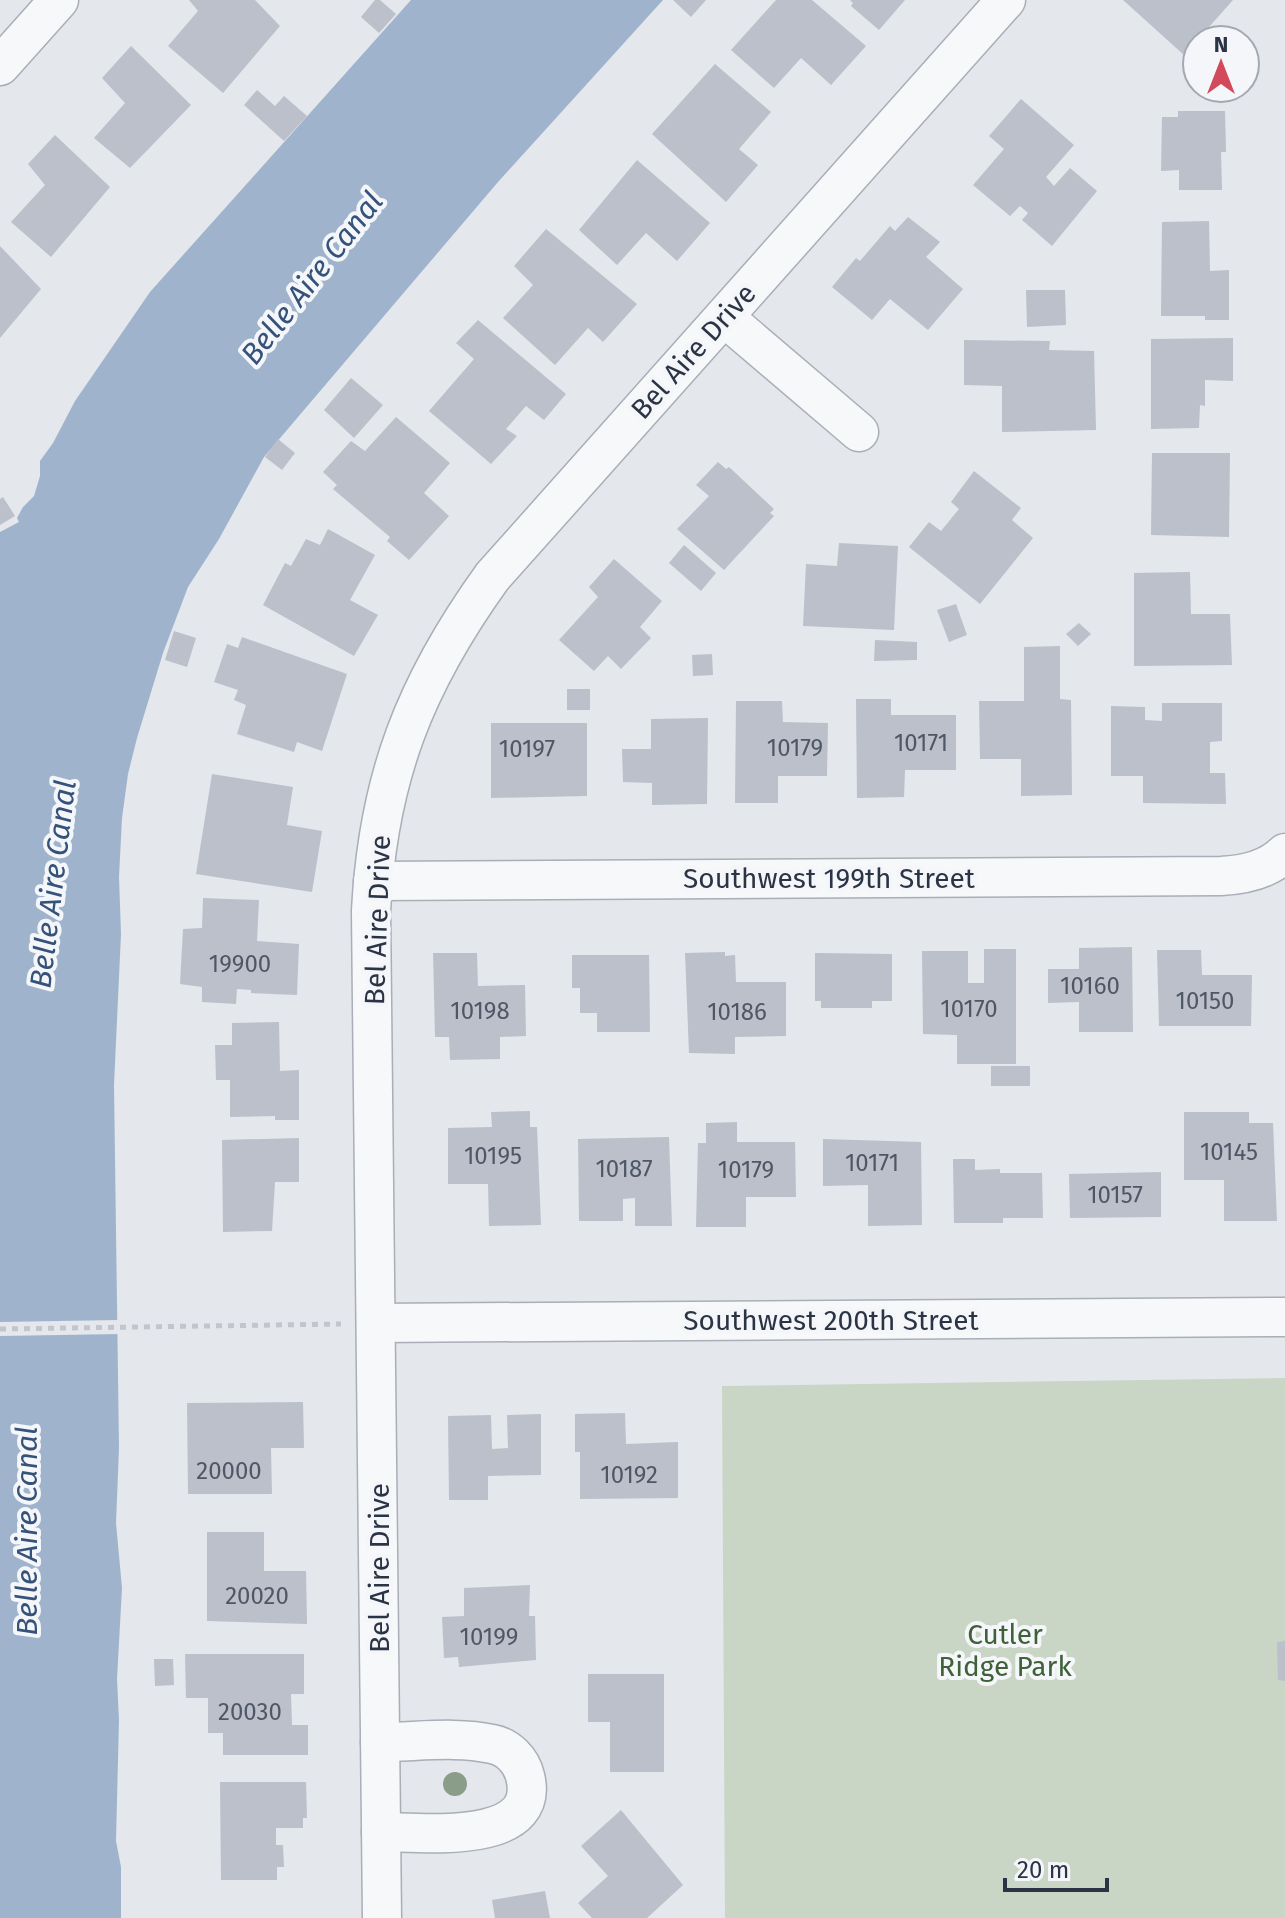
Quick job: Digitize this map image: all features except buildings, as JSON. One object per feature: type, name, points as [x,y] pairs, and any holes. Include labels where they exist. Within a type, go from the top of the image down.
[{"type":"street","points":[[0,66],[59,0]]},
{"type":"street","name":"Bel Aire Drive","points":[[382,1918],[380,1742],[358,1324],[373,881],[383,810],[396,756],[423,689],[459,623],[492,577],[1006,0]]},
{"type":"street","points":[[724,317],[859,432]]},
{"type":"street","name":"Southwest 199th Street","points":[[373,881],[1199,877],[1244,874],[1274,863],[1283,855]]},
{"type":"street","name":"Southwest 200th Street","points":[[358,1324],[1285,1317]]},
{"type":"street","points":[[380,1742],[466,1741],[493,1744],[514,1756],[522,1766],[527,1787],[518,1810],[497,1827],[476,1831],[381,1832]]},
{"type":"path","points":[[0,1329],[358,1324]]},
{"type":"green space","name":"Cutler Ridge Park","points":[[1285,1378],[1285,1918],[725,1918],[722,1386]]},
{"type":"water","name":"Belle Aire Canal","points":[[411,0],[663,0],[498,182],[264,457],[219,539],[188,587],[163,653],[128,774],[119,877],[121,934],[114,1085],[119,1448],[116,1523],[122,1588],[117,1679],[116,1841],[121,1867],[121,1918],[0,1918],[0,532],[19,522],[17,518],[23,507],[34,496],[40,476],[40,461],[75,401],[150,292]]},
{"type":"pier","points":[[119,1320],[120,1334],[0,1336],[0,1322]]}]
